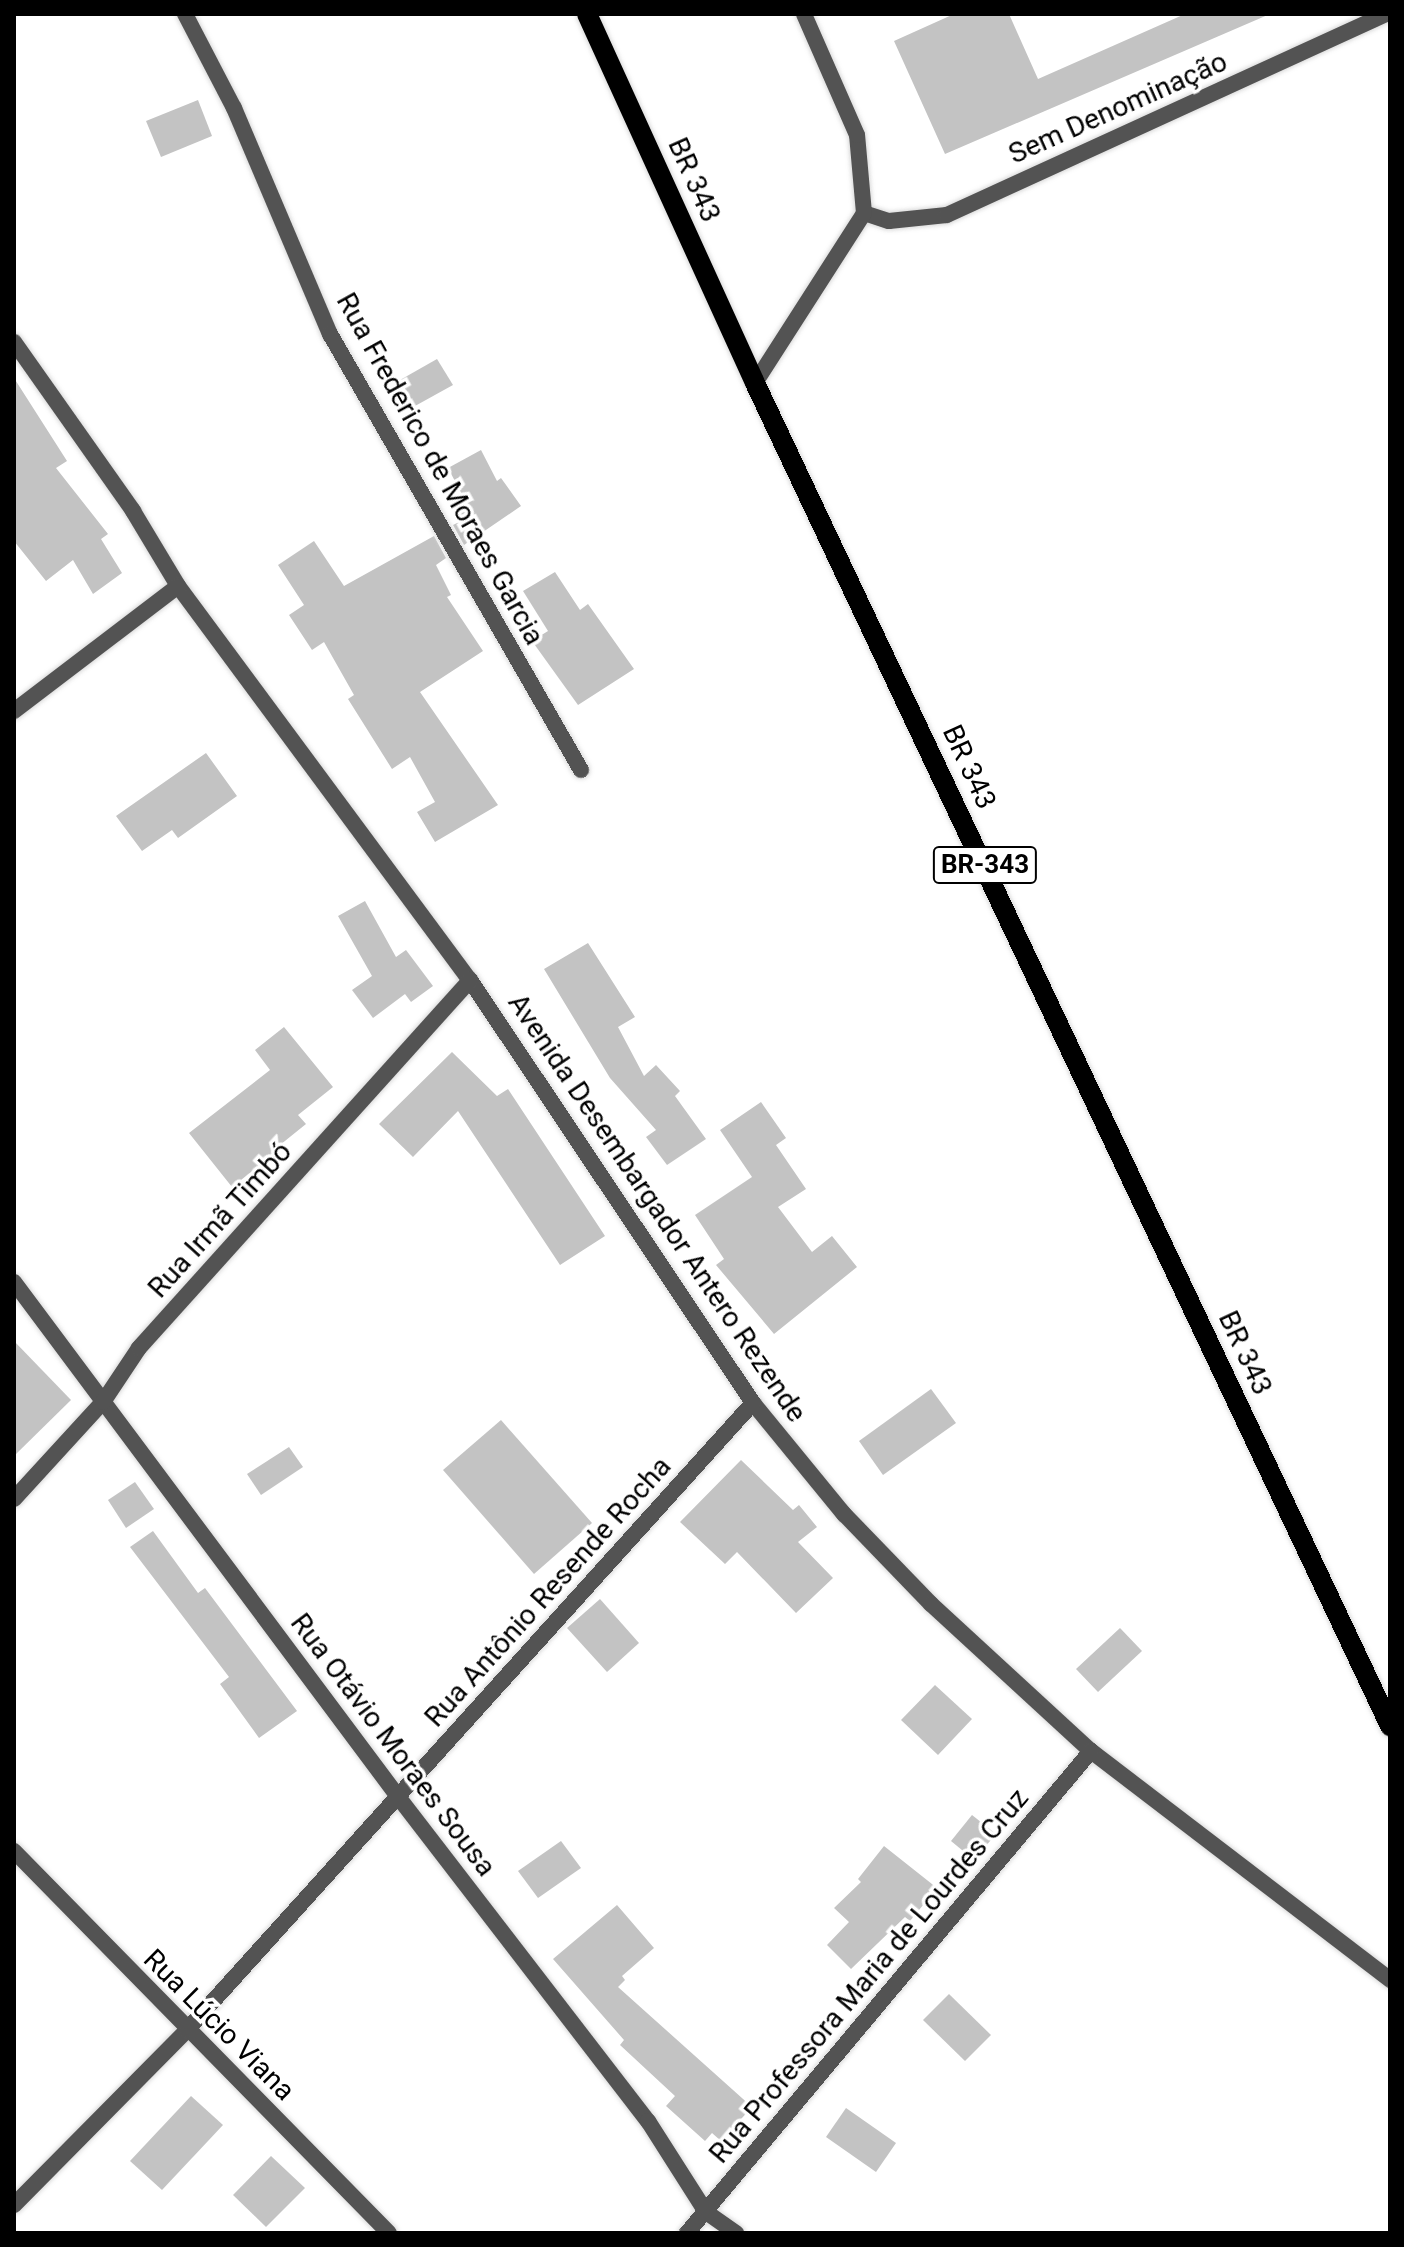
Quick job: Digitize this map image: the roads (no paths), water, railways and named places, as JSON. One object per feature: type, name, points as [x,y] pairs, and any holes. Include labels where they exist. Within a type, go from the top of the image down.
[{"type":"main road","name":"BR 343","points":[[587,14],[755,383],[1388,1724]]},
{"type":"street","name":"Rua Frederico de Moraes Garcia","points":[[185,14],[234,108],[330,334],[581,770]]},
{"type":"street","points":[[755,383],[864,213],[857,135],[804,14]]},
{"type":"street","points":[[1387,14],[1390,21]]},
{"type":"street","name":"Sem Denominação","points":[[864,213],[889,221],[947,215],[1387,14]]},
{"type":"street","name":"Avenida Desembargador Antero Rezende","points":[[14,342],[133,511],[178,586],[470,980],[753,1403],[844,1514],[931,1604],[1091,1751],[1390,1980]]},
{"type":"street","points":[[14,711],[178,586]]},
{"type":"street","name":"Rua Irmã Timbó","points":[[14,1499],[103,1402],[139,1348],[470,980]]},
{"type":"street","name":"Rua Otávio Moraes Sousa","points":[[14,1282],[399,1798],[648,2121],[706,2212],[736,2233]]},
{"type":"street","name":"Rua Antônio Resende Rocha","points":[[14,2205],[187,2030],[753,1403]]},
{"type":"street","name":"Rua Professora Maria de Lourdes Cruz","points":[[687,2233],[1091,1751]]},
{"type":"street","name":"Rua Lúcio Viana","points":[[14,1851],[389,2233]]}]
